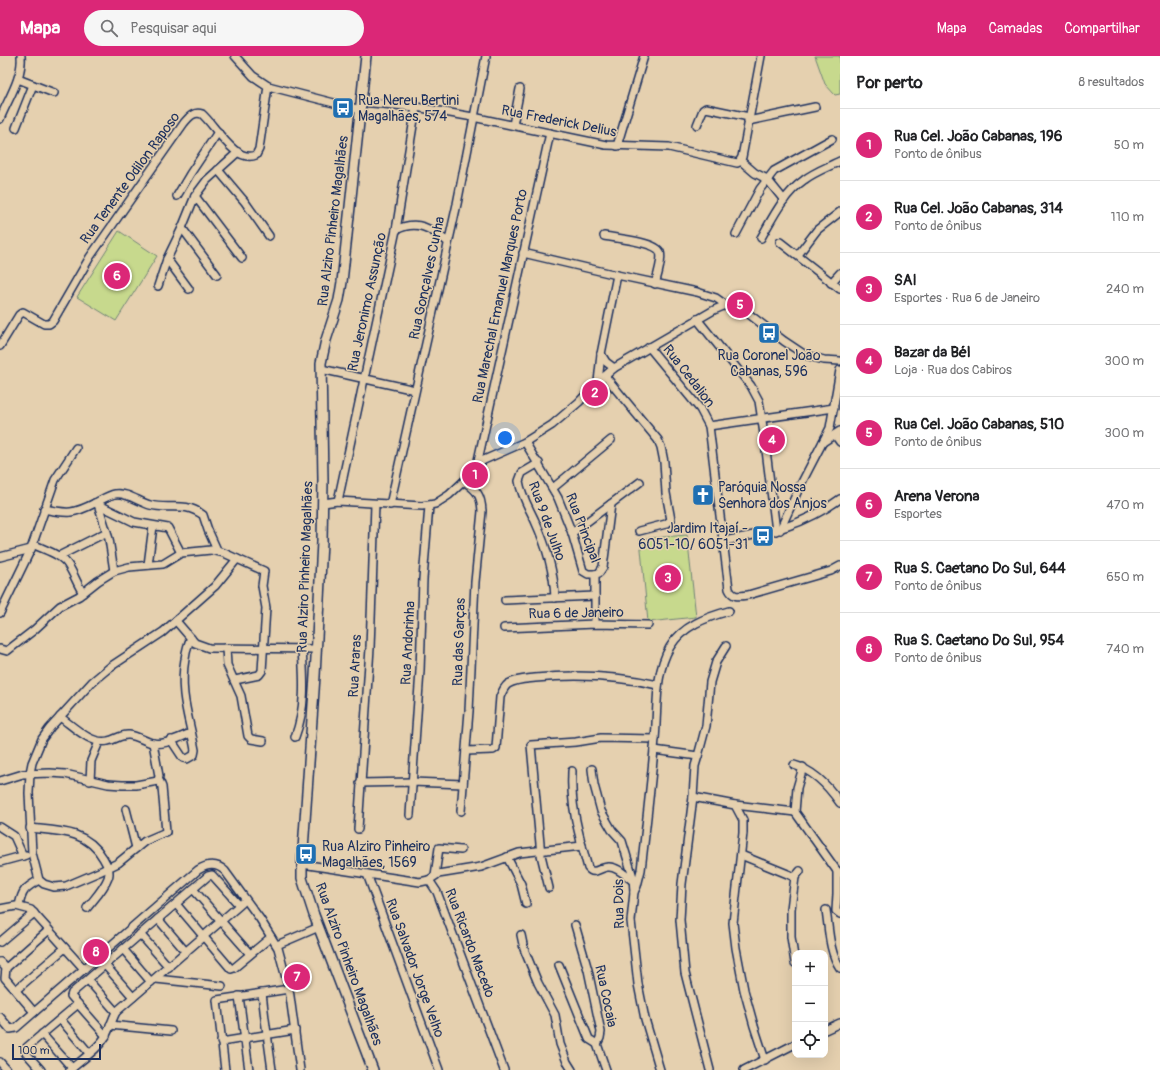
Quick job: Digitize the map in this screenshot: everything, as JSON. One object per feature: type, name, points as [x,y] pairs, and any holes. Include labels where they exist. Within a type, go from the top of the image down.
[{"type":"street","points":[[0,118],[18,79],[21,70],[21,56]]},
{"type":"street","points":[[158,286],[167,259],[195,196],[207,180],[238,152],[252,156],[256,155],[258,152],[268,86],[253,76],[235,56]]},
{"type":"street","name":"Rua Alziro Pinheiro Magalhães","points":[[366,56],[342,282],[337,305],[323,351],[321,369],[323,503],[316,649],[302,864],[303,881],[373,1070]]},
{"type":"street","name":"Rua Gonçalves Cunha","points":[[390,505],[465,164],[486,56]]},
{"type":"street","points":[[617,146],[644,56]]},
{"type":"street","points":[[761,56],[741,161],[755,173],[767,179],[784,200]]},
{"type":"street","points":[[18,79],[54,93]]},
{"type":"street","points":[[16,128],[33,85]]},
{"type":"street","name":"Rua Frederick Delius","points":[[268,86],[361,106],[416,107],[513,125],[589,142],[617,146],[669,147],[731,162],[737,163],[741,161]]},
{"type":"street","points":[[513,125],[520,89]]},
{"type":"street","name":"Rua Jeronimo Assunção","points":[[338,501],[396,230],[416,107]]},
{"type":"street","points":[[697,125],[703,110],[706,108],[749,119],[814,107]]},
{"type":"street","name":"Rua Tenente Odilon Raposo","points":[[0,346],[19,315],[23,312],[47,324],[53,321],[97,246],[189,117],[195,113],[202,114],[227,143],[238,152]]},
{"type":"street","points":[[177,196],[218,132]]},
{"type":"street","name":"Rua Marechal Emanuel Marques Porto","points":[[477,465],[550,133]]},
{"type":"street","points":[[736,234],[767,179],[774,171],[832,138]]},
{"type":"street","points":[[761,238],[784,200],[804,180],[840,161]]},
{"type":"street","points":[[218,170],[245,202],[269,236]]},
{"type":"street","points":[[195,196],[242,258]]},
{"type":"street","points":[[798,255],[817,230],[840,212]]},
{"type":"street","points":[[396,230],[410,225],[424,226],[448,242]]},
{"type":"street","points":[[182,228],[217,275]]},
{"type":"street","points":[[604,236],[648,244],[657,248],[661,255],[655,284]]},
{"type":"street","points":[[780,242],[840,290]]},
{"type":"street","points":[[523,253],[708,295],[726,305],[741,308],[805,355],[824,360],[840,360]]},
{"type":"street","points":[[167,259],[190,289]]},
{"type":"street","points":[[831,283],[840,273]]},
{"type":"street","points":[[598,382],[601,354],[616,275]]},
{"type":"street","points":[[323,503],[338,501],[429,506],[441,501],[464,481],[477,465],[484,460],[525,442],[562,417],[580,402],[598,382],[614,368],[697,319],[726,305]]},
{"type":"street","points":[[697,319],[751,386],[759,401],[778,530]]},
{"type":"street","name":"Rua Cedalion","points":[[649,347],[700,409],[709,426],[729,589],[731,592],[734,595],[739,596],[748,594],[831,571],[840,566]]},
{"type":"street","points":[[601,354],[606,362],[614,368]]},
{"type":"street","points":[[321,369],[415,390]]},
{"type":"street","points":[[778,530],[830,428],[840,370]]},
{"type":"street","points":[[605,376],[658,440],[663,454],[666,493],[671,522],[639,531]]},
{"type":"street","points":[[709,426],[834,408]]},
{"type":"street","points":[[822,442],[837,433],[840,442]]},
{"type":"street","points":[[553,488],[611,440]]},
{"type":"street","name":"Rua Principal","points":[[525,442],[553,488],[572,533],[583,571],[588,574],[595,574],[595,624]]},
{"type":"street","points":[[0,613],[2,606],[32,546],[55,480],[76,448]]},
{"type":"street","name":"Rua 9 de Julho","points":[[538,463],[522,473],[519,481],[522,493],[543,542],[552,571],[555,598]]},
{"type":"street","name":"Rua das Garças","points":[[461,811],[471,675],[475,582],[482,511],[482,502],[479,494],[464,481]]},
{"type":"street","points":[[572,533],[640,482]]},
{"type":"street","points":[[44,509],[72,513],[97,504],[114,494],[132,497],[150,505],[191,508],[204,515],[208,530],[217,550]]},
{"type":"street","points":[[724,541],[778,530],[806,520],[827,509],[840,499]]},
{"type":"street","points":[[97,504],[134,522],[170,530],[181,553]]},
{"type":"street","points":[[97,504],[110,539],[114,571]]},
{"type":"street","name":"Rua Araras","points":[[358,829],[370,648],[375,504]]},
{"type":"street","points":[[595,574],[599,573],[603,567],[611,504]]},
{"type":"street","name":"Rua Andorinha","points":[[410,815],[429,506]]},
{"type":"street","points":[[148,566],[153,526]]},
{"type":"street","points":[[59,556],[107,532]]},
{"type":"street","points":[[0,557],[32,546],[59,556],[68,564],[83,593]]},
{"type":"street","points":[[0,649],[7,651],[34,630],[60,606],[74,600],[114,571],[129,567],[163,564],[181,553],[217,550],[264,571],[262,586],[266,608],[263,666],[261,674],[235,680]]},
{"type":"street","points":[[153,743],[159,776],[158,781],[162,787],[166,832],[145,841],[118,863],[66,886],[59,887],[44,884],[38,880],[32,853],[30,828],[30,774],[35,753],[42,739],[87,686],[139,647],[158,636],[176,621],[215,586],[237,559]]},
{"type":"street","points":[[505,600],[595,596]]},
{"type":"street","points":[[634,892],[641,870],[654,750],[658,685],[665,660],[670,647],[679,635],[702,620],[729,610]]},
{"type":"street","points":[[176,621],[195,643],[203,646],[226,648],[316,649]]},
{"type":"street","name":"Rua 6 de Janeiro","points":[[504,628],[595,624],[648,625]]},
{"type":"street","points":[[171,740],[182,758],[186,759],[192,756],[195,752],[182,685],[186,654],[191,638]]},
{"type":"street","points":[[710,1070],[688,990],[683,965],[680,933],[681,899],[693,797],[695,766],[706,726],[710,682],[716,662],[726,646]]},
{"type":"street","points":[[226,648],[227,665],[241,696],[248,736],[251,739],[263,741]]},
{"type":"street","points":[[295,737],[304,699],[302,649]]},
{"type":"street","points":[[466,751],[493,750],[496,748],[500,697],[503,689],[507,685],[516,681],[557,676],[580,676],[627,679],[658,685]]},
{"type":"street","points":[[60,717],[99,742],[110,741],[126,734],[138,736],[153,743],[171,740],[191,733]]},
{"type":"street","points":[[549,888],[541,851],[531,745],[576,742],[601,738],[655,739]]},
{"type":"street","points":[[90,781],[91,761],[99,742]]},
{"type":"street","points":[[654,750],[698,756]]},
{"type":"street","points":[[794,765],[803,768],[821,781],[834,794],[840,803]]},
{"type":"street","points":[[803,768],[797,788],[795,812],[838,872],[836,911],[840,914]]},
{"type":"street","name":"Rua Dois","points":[[592,769],[594,785],[601,811],[612,830],[622,841],[633,881],[634,892],[631,921],[638,984],[645,1019],[660,1070]]},
{"type":"street","points":[[572,771],[573,811],[588,868],[593,872],[605,867],[611,867],[619,870],[633,881]]},
{"type":"street","points":[[0,781],[13,776],[57,773],[90,781],[122,785],[136,785],[158,781]]},
{"type":"street","points":[[360,783],[412,782],[463,784]]},
{"type":"street","points":[[693,797],[735,805],[795,812]]},
{"type":"street","points":[[735,805],[743,823],[741,855],[733,916],[736,948],[752,1020],[765,1060]]},
{"type":"street","points":[[126,809],[136,848]]},
{"type":"street","points":[[0,827],[14,836],[23,856]]},
{"type":"street","points":[[30,828],[77,834],[100,853],[108,868],[108,877],[106,883],[87,908]]},
{"type":"street","points":[[461,850],[439,848],[432,878],[481,867],[528,851],[582,846]]},
{"type":"street","points":[[0,862],[32,853]]},
{"type":"street","points":[[741,855],[794,877]]},
{"type":"street","points":[[507,857],[521,884],[526,904]]},
{"type":"street","name":"Rua Ricardo Macedo","points":[[302,864],[420,882],[432,878],[504,1070]]},
{"type":"street","points":[[0,1017],[10,1029],[16,1028],[202,868],[213,865],[221,868],[260,919],[277,945],[290,989],[300,1070]]},
{"type":"street","points":[[793,950],[791,937],[791,909],[794,877],[800,871]]},
{"type":"street","name":"Rua Salvador Jorge Velho","points":[[368,874],[439,1070]]},
{"type":"street","points":[[106,1036],[71,996],[72,993],[208,876],[212,875],[239,905]]},
{"type":"street","points":[[19,906],[21,894],[25,888],[38,880]]},
{"type":"street","points":[[193,889],[250,954]]},
{"type":"street","points":[[42,1034],[71,1069],[106,1036],[116,1012],[245,900]]},
{"type":"street","points":[[176,904],[231,969],[271,937]]},
{"type":"street","points":[[1,910],[19,906],[31,910],[84,970]]},
{"type":"street","points":[[826,910],[833,952],[836,962],[840,968]]},
{"type":"street","points":[[0,942],[34,913]]},
{"type":"street","points":[[158,919],[186,952]]},
{"type":"street","name":"Rua Cocaia","points":[[575,926],[588,970],[601,1032],[597,1044],[606,1070]]},
{"type":"street","points":[[277,945],[319,927]]},
{"type":"street","points":[[34,1012],[16,990],[3,980],[6,968],[49,930]]},
{"type":"street","points":[[140,934],[169,967]]},
{"type":"street","points":[[521,935],[524,949],[538,983],[554,1015],[560,1044],[572,1070]]},
{"type":"street","points":[[16,990],[65,948]]},
{"type":"street","points":[[123,949],[153,980],[222,986]]},
{"type":"street","points":[[0,962],[6,968]]},
{"type":"street","points":[[105,964],[133,997]]},
{"type":"street","points":[[559,965],[589,1038],[597,1044]]},
{"type":"street","points":[[88,980],[116,1012]]},
{"type":"street","points":[[225,1070],[216,1000],[290,989]]},
{"type":"street","points":[[262,993],[272,1070]]},
{"type":"street","points":[[239,996],[249,1070]]},
{"type":"street","points":[[41,1070],[26,1053],[27,1047],[61,1020],[78,1004]]},
{"type":"street","points":[[61,1020],[89,1053]]},
{"type":"street","points":[[828,1029],[840,1023]]},
{"type":"street","points":[[110,1025],[171,1031]]},
{"type":"street","points":[[221,1042],[295,1030]]},
{"type":"street","points":[[744,1070],[792,1046]]},
{"type":"green space","points":[[815,56],[840,56],[840,94],[835,95],[825,84]]},
{"type":"green space","points":[[119,231],[157,256],[116,321],[77,297]]},
{"type":"green space","points":[[687,535],[696,617],[648,622],[640,539]]},
{"type":"place","name":"Rua Nereu Bertini Magalhães, 574","points":[[343,108]]},
{"type":"place","name":"Arena Verona","points":[[117,276]]},
{"type":"place","name":"Rua Cel. João Cabanas, 510","points":[[740,305]]},
{"type":"place","name":"Rua Coronel João Cabanas, 596","points":[[769,333]]},
{"type":"place","name":"Rua Cel. João Cabanas, 314","points":[[595,393]]},
{"type":"place","name":"Bazar da Bél","points":[[772,440]]},
{"type":"place","name":"Rua Cel. João Cabanas, 196","points":[[475,475]]},
{"type":"place","name":"Paróquia Nossa Senhora dos Anjos","points":[[703,495]]},
{"type":"place","name":"Jardim Itajaí - 6051-10/ 6051-31","points":[[763,536]]},
{"type":"place","name":"SAI","points":[[668,578]]},
{"type":"place","name":"Rua Alziro Pinheiro Magalhães, 1569","points":[[306,854]]},
{"type":"place","name":"Rua S. Caetano Do Sul, 954","points":[[96,952]]},
{"type":"place","name":"Rua S. Caetano Do Sul, 644","points":[[297,977]]}]
